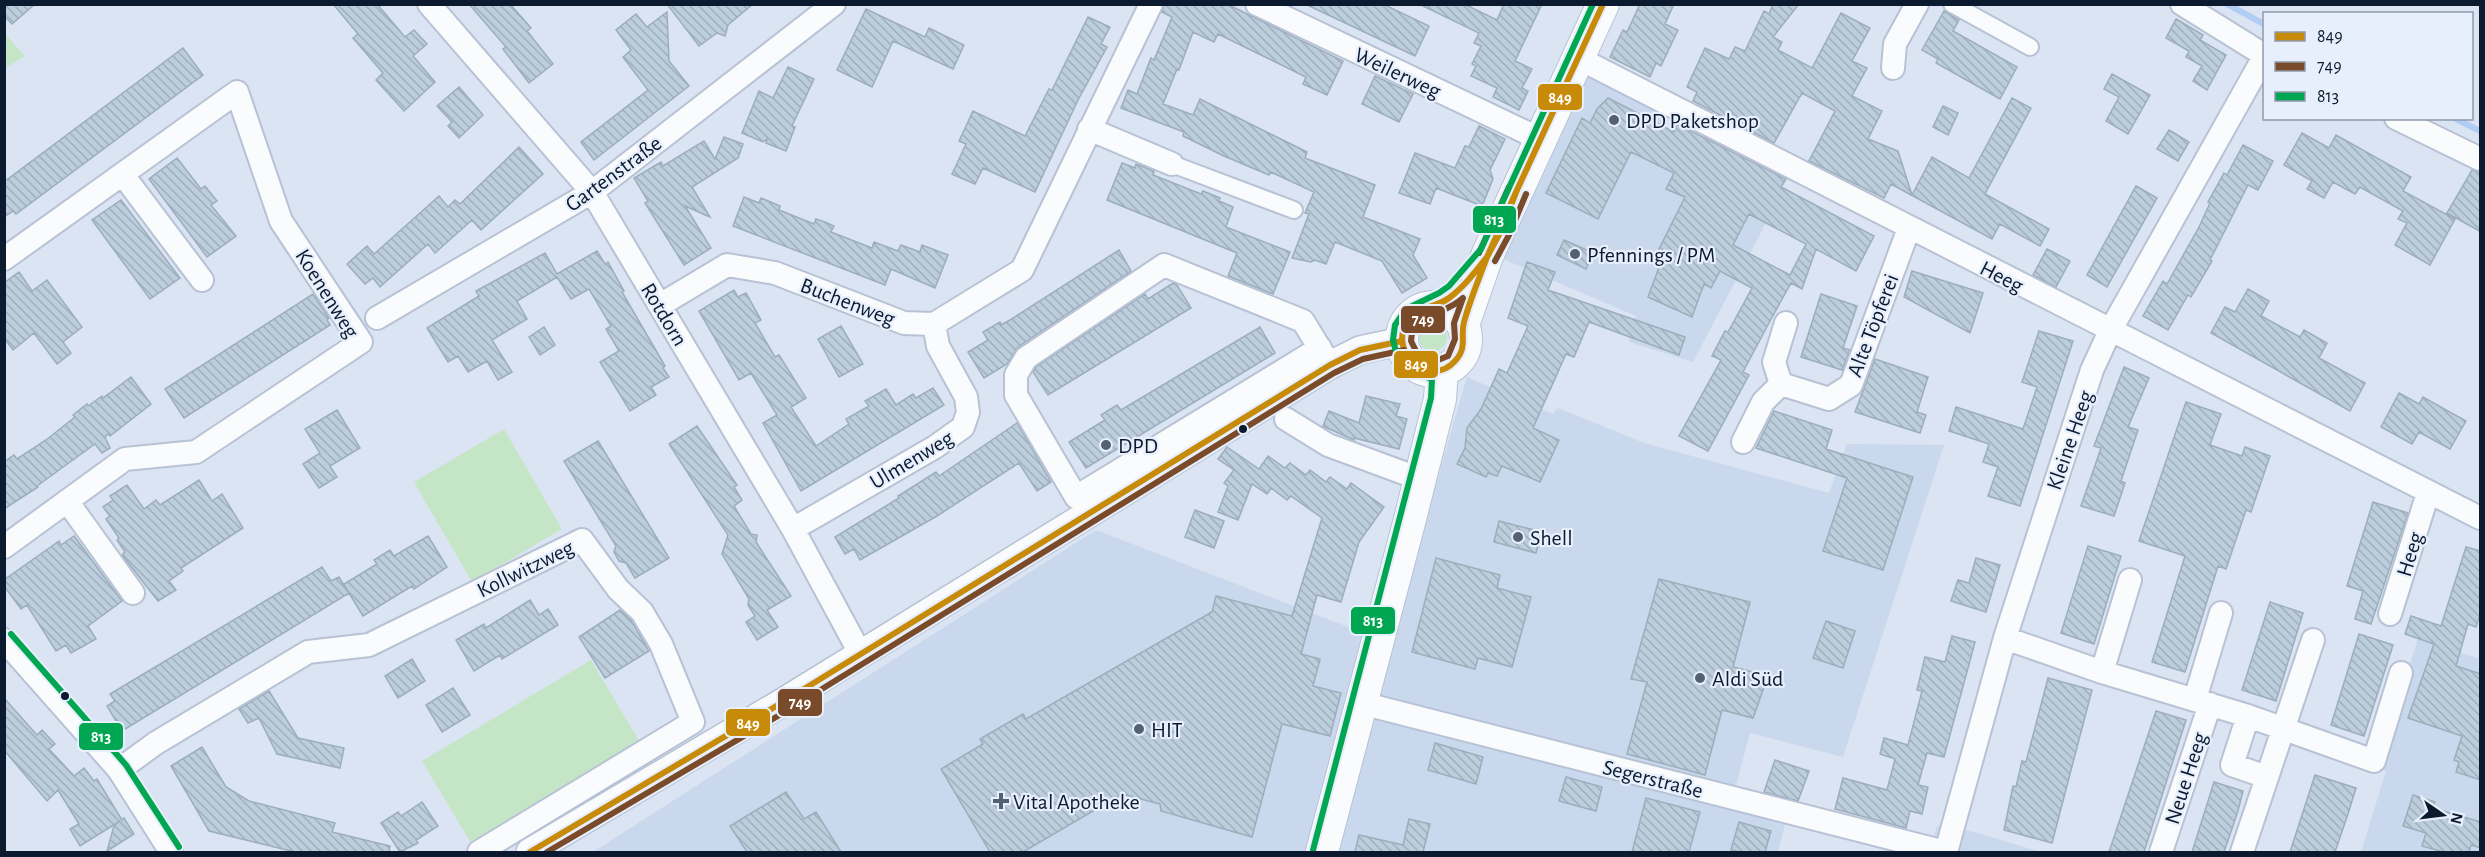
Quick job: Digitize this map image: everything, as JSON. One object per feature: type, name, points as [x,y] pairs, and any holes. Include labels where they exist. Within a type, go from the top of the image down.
[{"type":"main road","points":[[1463,325],[1487,256],[1603,4]]},
{"type":"main road","points":[[1437,306],[1452,312],[1463,325],[1466,336],[1465,347],[1460,357],[1442,370],[1431,371],[1420,368],[1411,361],[1402,341],[1403,330],[1416,312],[1437,306],[1452,296],[1487,256]]},
{"type":"main road","points":[[1322,852],[1440,399],[1442,370]]},
{"type":"street","name":"Rotdorn","points":[[429,4],[592,192],[793,529],[860,653]]},
{"type":"street","name":"Gartenstraße","points":[[377,318],[592,192],[834,4]]},
{"type":"street","points":[[934,324],[1022,270],[1151,4]]},
{"type":"street","name":"Weilerweg","points":[[1257,4],[1540,139]]},
{"type":"street","points":[[1893,68],[1895,44],[1917,4]]},
{"type":"street","points":[[1953,4],[2030,48]]},
{"type":"street","points":[[2182,4],[2263,55]]},
{"type":"street","name":"Heeg","points":[[1578,58],[2481,519]]},
{"type":"street","name":"Kleine Heeg","points":[[1945,852],[2005,638],[2092,370],[2110,331],[2263,60]]},
{"type":"street","name":"Koenenweg","points":[[4,259],[237,92],[282,221],[362,342],[196,452],[125,459],[4,547]]},
{"type":"street","points":[[2400,120],[2481,159]]},
{"type":"street","points":[[1089,129],[1172,164],[1294,210]]},
{"type":"street","points":[[123,175],[202,280]]},
{"type":"street","name":"Alte Töpferei","points":[[1781,384],[1829,399],[1851,385],[1909,228]]},
{"type":"street","name":"Buchenweg","points":[[660,305],[727,265],[775,273],[904,323],[934,324]]},
{"type":"street","points":[[1081,506],[1016,395],[1016,375],[1026,358],[1164,265],[1303,321],[1325,357]]},
{"type":"street","points":[[1743,442],[1763,402],[1781,384],[1774,362],[1786,323]]},
{"type":"street","name":"Ulmenweg","points":[[793,529],[935,447],[963,427],[968,412],[966,396],[938,346],[934,324]]},
{"type":"street","points":[[530,852],[778,705],[1081,506],[1325,357],[1402,341]]},
{"type":"street","points":[[1286,419],[1328,445],[1420,479]]},
{"type":"street","name":"Heeg","points":[[2390,614],[2428,493]]},
{"type":"street","points":[[67,501],[133,593]]},
{"type":"street","name":"Kollwitzweg","points":[[119,770],[156,743],[308,652],[369,645],[582,540],[618,589],[642,612],[661,644],[693,722],[480,852]]},
{"type":"street","points":[[2102,672],[2130,580]]},
{"type":"street","name":"Neue Heeg","points":[[2161,852],[2202,702],[2221,613]]},
{"type":"street","name":"Neue Heeg","points":[[2005,638],[2102,672],[2248,716],[2374,761],[2401,673]]},
{"type":"street","points":[[4,640],[119,770],[171,852]]},
{"type":"street","points":[[2242,852],[2313,640]]},
{"type":"street","name":"Segerstraße","points":[[1361,703],[1945,852]]},
{"type":"street","name":"Neue Heeg","points":[[2248,716],[2232,765],[2267,777]]},
{"type":"shaded area","points":[[1586,73],[1668,113],[1646,159],[1767,221],[1693,362],[1629,342],[1636,316],[1503,259]]},
{"type":"shaded area","points":[[1467,377],[1553,414],[1558,408],[1644,443],[1829,493],[1847,444],[1944,445],[1843,757],[1750,733],[1731,804],[1786,820],[1778,852],[593,852],[1096,530],[1361,632],[1391,639]]},
{"type":"shaded area","points":[[2418,638],[2480,659],[2480,852],[2361,852],[2386,771],[2379,768]]},
{"type":"shaded area","points":[[1937,826],[1974,832],[2041,852],[1930,852]]},
{"type":"green space","points":[[4,33],[25,56],[5,68],[4,68]]},
{"type":"green space","points":[[1433,323],[1443,327],[1447,337],[1443,347],[1433,351],[1423,347],[1419,337],[1423,327]]},
{"type":"green space","points":[[504,429],[562,529],[472,582],[414,482]]},
{"type":"green space","points":[[591,660],[639,741],[471,843],[422,761]]},
{"type":"building","points":[[4,4],[35,4],[12,24],[4,16]]},
{"type":"building","points":[[333,4],[377,4],[405,37],[414,30],[427,44],[413,56],[435,82],[404,111],[376,80],[383,73],[353,38],[358,34]]},
{"type":"building","points":[[469,4],[510,4],[531,28],[527,31],[553,64],[529,83],[503,49],[506,47]]},
{"type":"building","points":[[667,4],[753,4],[728,25],[725,36],[717,33],[699,46]]},
{"type":"building","points":[[1164,4],[1227,4],[1343,61],[1327,95],[1303,84],[1306,77],[1218,34],[1214,42],[1193,32],[1163,104],[1193,115],[1200,99],[1307,152],[1305,158],[1375,185],[1363,217],[1420,239],[1413,255],[1427,278],[1402,293],[1382,261],[1335,242],[1326,264],[1315,260],[1311,262],[1292,258],[1309,214],[1305,213],[1314,192],[1271,172],[1269,175],[1224,156],[1183,136],[1184,132],[1121,108],[1128,90],[1137,94],[1151,58],[1154,60],[1172,17],[1162,12]]},
{"type":"building","points":[[1305,4],[1383,4],[1429,26],[1415,56]]},
{"type":"building","points":[[1419,4],[1464,4],[1497,20],[1504,4],[1542,4],[1515,61],[1532,69],[1522,88],[1528,91],[1519,110],[1493,97],[1497,88],[1471,76],[1476,66],[1472,64],[1481,46],[1474,43],[1479,33]]},
{"type":"building","points":[[1640,4],[1674,4],[1665,24],[1678,30],[1661,66],[1656,63],[1650,77],[1610,57],[1623,30],[1627,32]]},
{"type":"building","points":[[1773,4],[1799,4],[1773,37],[1782,42],[1778,50],[1812,68],[1841,13],[1870,28],[1852,61],[1867,68],[1852,96],[1882,111],[1868,139],[1898,151],[1912,195],[1932,157],[1969,178],[2012,98],[2031,108],[1985,194],[2049,229],[2040,246],[2000,224],[1992,239],[1891,184],[1884,198],[1809,161],[1835,111],[1802,93],[1774,143],[1693,101],[1697,92],[1687,87],[1705,48],[1729,59],[1735,47],[1745,51],[1764,11],[1769,14]]},
{"type":"building","points":[[866,9],[925,37],[929,28],[964,45],[953,69],[893,41],[872,87],[837,70]]},
{"type":"building","points":[[1944,11],[1959,20],[1953,31],[2017,67],[2000,99],[1936,63],[1938,59],[1922,50]]},
{"type":"building","points":[[667,12],[669,61],[689,86],[594,160],[581,142],[648,90],[623,57],[631,50],[616,30],[636,14],[647,27]]},
{"type":"building","points":[[1088,17],[1110,27],[1101,44],[1107,47],[1078,100],[1035,192],[983,168],[975,184],[952,174],[966,144],[959,141],[973,111],[1025,136],[1049,89],[1052,90]]},
{"type":"building","points":[[2176,19],[2203,35],[2200,40],[2226,55],[2207,90],[2193,81],[2202,66],[2186,57],[2189,51],[2166,38]]},
{"type":"building","points":[[183,48],[203,75],[16,214],[13,211],[4,217],[4,182]]},
{"type":"building","points":[[788,67],[814,79],[792,126],[795,127],[786,151],[766,143],[767,139],[763,142],[742,133],[759,91],[773,98]]},
{"type":"building","points":[[2112,74],[2150,95],[2128,134],[2106,121],[2119,97],[2104,89]]},
{"type":"building","points":[[1375,76],[1413,94],[1399,122],[1362,104]]},
{"type":"building","points":[[459,87],[483,115],[459,138],[448,126],[452,122],[437,106]]},
{"type":"building","points":[[1608,98],[1674,132],[1677,124],[1786,179],[1781,187],[1874,236],[1856,271],[1816,249],[1802,289],[1791,283],[1770,321],[1743,372],[1749,375],[1708,451],[1679,436],[1721,360],[1712,356],[1752,288],[1720,271],[1711,288],[1704,284],[1692,317],[1648,297],[1661,262],[1654,259],[1685,197],[1666,189],[1674,173],[1631,152],[1598,219],[1546,193],[1582,118],[1590,123],[1597,109]],"holes":[[[1749,214],[1806,244],[1790,275],[1733,245]]]},
{"type":"building","points":[[1943,106],[1958,113],[1948,135],[1933,127]]},
{"type":"building","points":[[1479,126],[1505,139],[1490,170],[1493,179],[1482,206],[1436,188],[1430,204],[1399,193],[1415,153],[1455,168],[1465,146],[1469,147]]},
{"type":"building","points":[[2169,130],[2189,142],[2178,161],[2157,149]]},
{"type":"building","points":[[2302,133],[2329,148],[2336,135],[2411,177],[2403,191],[2455,219],[2430,265],[2395,245],[2407,223],[2398,219],[2403,211],[2360,187],[2355,194],[2333,182],[2324,198],[2307,189],[2312,181],[2284,165]]},
{"type":"building","points":[[724,137],[743,144],[738,158],[692,187],[710,217],[685,206],[711,248],[684,265],[645,203],[648,201],[634,178],[661,162],[663,166],[704,141],[715,159]]},
{"type":"building","points":[[2243,145],[2273,161],[2258,190],[2248,185],[2210,260],[2212,261],[2191,297],[2188,295],[2168,330],[2143,316],[2163,281],[2167,284],[2199,227],[2210,203],[2208,202],[2224,173],[2227,175]]},
{"type":"building","points":[[519,147],[543,174],[481,230],[472,220],[435,253],[428,244],[380,287],[373,278],[365,284],[347,264],[367,246],[374,254],[439,196],[448,207],[455,200],[460,204]]},
{"type":"building","points":[[177,158],[201,189],[205,186],[217,201],[211,205],[236,236],[207,257],[149,179]]},
{"type":"building","points":[[1122,163],[1135,168],[1136,164],[1154,171],[1153,175],[1201,194],[1203,191],[1220,198],[1219,201],[1233,207],[1226,227],[1290,252],[1273,294],[1228,276],[1237,253],[1107,200]]},
{"type":"building","points":[[2472,170],[2481,172],[2481,232],[2447,213]]},
{"type":"building","points":[[2136,186],[2157,198],[2107,287],[2087,275]]},
{"type":"building","points":[[744,197],[759,203],[761,198],[780,206],[779,210],[814,224],[816,219],[825,222],[834,226],[831,232],[872,248],[874,242],[898,251],[901,245],[920,252],[922,245],[948,255],[935,288],[891,269],[885,285],[733,226]]},
{"type":"building","points":[[121,200],[180,278],[150,299],[92,220]]},
{"type":"building","name":"Pfennings / PM","points":[[1564,240],[1593,253],[1586,269],[1557,255]]},
{"type":"building","points":[[2047,249],[2070,261],[2056,287],[2033,275]]},
{"type":"building","points":[[1119,250],[1131,271],[1018,347],[1007,364],[984,378],[968,352],[988,340],[983,332],[1000,322],[1001,325],[1010,320]]},
{"type":"building","points":[[597,251],[605,264],[608,262],[669,377],[651,387],[656,395],[630,411],[600,362],[619,351],[606,329],[611,326],[589,289],[571,299],[557,277],[517,301],[527,319],[492,340],[512,372],[498,380],[487,361],[468,372],[458,356],[448,362],[427,328],[479,296],[476,291],[545,253],[557,274]]},
{"type":"building","points":[[1527,262],[1555,272],[1548,290],[1685,337],[1679,355],[1589,322],[1574,357],[1566,354],[1533,428],[1559,440],[1540,482],[1502,466],[1497,476],[1488,473],[1486,477],[1457,464],[1465,448],[1467,428],[1481,409],[1499,369],[1507,373],[1528,326],[1508,318]]},
{"type":"building","points":[[1912,271],[1983,293],[1970,333],[1904,297]]},
{"type":"building","points":[[19,272],[32,291],[47,280],[82,327],[63,342],[71,353],[57,364],[34,333],[13,350],[4,338],[4,283]]},
{"type":"building","points":[[1173,283],[1177,285],[1191,308],[1048,395],[1033,372],[1036,367],[1145,294],[1148,299]]},
{"type":"building","points":[[2248,289],[2269,301],[2261,316],[2300,337],[2304,330],[2327,343],[2319,358],[2365,383],[2350,411],[2211,333],[2225,307],[2235,312]]},
{"type":"building","points":[[734,290],[738,297],[746,293],[761,320],[755,323],[775,357],[779,355],[806,398],[791,407],[816,446],[849,424],[846,419],[869,406],[865,401],[886,389],[896,405],[913,394],[916,398],[933,388],[944,405],[801,491],[763,423],[777,415],[751,373],[739,380],[699,311]]},
{"type":"building","points":[[313,294],[329,318],[327,320],[330,325],[184,418],[165,389]]},
{"type":"building","points":[[1821,294],[1857,306],[1843,348],[1850,350],[1842,370],[1801,357]]},
{"type":"building","points":[[841,326],[863,364],[839,377],[818,339]]},
{"type":"building","points":[[544,327],[555,345],[540,355],[529,337]]},
{"type":"building","points":[[1260,327],[1275,353],[1086,468],[1069,442],[1105,420],[1101,415],[1117,405],[1121,410]]},
{"type":"building","points":[[2039,331],[2073,341],[2020,506],[1988,496],[1998,467],[1983,462],[1989,444],[1949,431],[1956,407],[2023,429],[2037,387],[2022,382]]},
{"type":"building","points":[[1875,359],[1928,377],[1917,412],[1926,415],[1920,433],[1855,412]]},
{"type":"building","points":[[2124,367],[2149,378],[2128,427],[2138,430],[2121,481],[2125,483],[2114,516],[2081,506],[2101,448],[2094,446]]},
{"type":"building","points":[[131,377],[151,404],[110,436],[108,434],[105,437],[110,448],[102,453],[95,444],[38,487],[4,509],[4,462],[14,455],[17,459],[46,440],[75,417],[73,415],[87,404],[88,406],[102,396],[103,398]]},
{"type":"building","points":[[2399,393],[2419,404],[2423,397],[2466,421],[2450,449],[2419,432],[2412,444],[2381,427]]},
{"type":"building","points":[[1366,396],[1400,404],[1396,416],[1407,419],[1399,449],[1354,438],[1354,440],[1323,426],[1329,411],[1359,423]]},
{"type":"building","points":[[2186,402],[2221,414],[2210,445],[2242,456],[2245,447],[2270,456],[2251,512],[2246,510],[2226,569],[2218,566],[2185,672],[2152,662],[2185,556],[2139,541]]},
{"type":"building","points":[[337,410],[360,448],[330,466],[337,477],[319,488],[303,464],[320,453],[305,429]]},
{"type":"building","points":[[1774,411],[1832,430],[1826,449],[1913,477],[1883,570],[1823,551],[1847,478],[1756,448]]},
{"type":"building","points":[[1017,423],[1051,482],[1037,491],[1019,463],[937,516],[860,560],[854,549],[845,554],[835,537],[899,498],[898,496],[936,472],[939,476]]},
{"type":"building","points":[[697,426],[737,485],[734,487],[742,500],[734,506],[751,534],[757,535],[756,542],[791,596],[767,610],[778,627],[757,640],[746,622],[755,616],[748,605],[749,599],[722,554],[728,535],[669,444]]},
{"type":"building","points":[[598,441],[669,558],[635,578],[626,563],[619,561],[614,552],[616,546],[564,461]]},
{"type":"building","name":"HIT","points":[[1227,447],[1259,469],[1268,456],[1285,468],[1290,463],[1306,475],[1310,470],[1326,482],[1330,477],[1347,489],[1351,483],[1384,507],[1359,542],[1341,602],[1317,595],[1301,654],[1320,659],[1313,686],[1341,693],[1330,736],[1282,724],[1252,837],[1161,811],[1160,804],[1122,794],[1023,852],[990,852],[941,769],[983,744],[980,739],[1023,714],[1026,719],[1212,612],[1216,596],[1292,616],[1322,518],[1291,496],[1287,500],[1271,488],[1267,494],[1252,484],[1238,520],[1218,512],[1228,486],[1224,483],[1234,470],[1218,459]]},
{"type":"building","points":[[199,480],[212,501],[222,494],[243,528],[181,568],[183,571],[169,581],[176,590],[158,601],[122,555],[125,552],[106,519],[110,516],[103,507],[113,500],[110,496],[127,485],[144,509],[156,500],[160,505]]},
{"type":"building","points":[[2373,502],[2408,513],[2371,624],[2355,619],[2363,591],[2347,586]]},
{"type":"building","points":[[1195,510],[1224,521],[1214,548],[1185,537]]},
{"type":"building","name":"Shell","points":[[1499,521],[1542,532],[1536,553],[1494,542]]},
{"type":"building","points":[[74,536],[122,601],[88,626],[96,639],[71,653],[66,645],[56,651],[27,605],[21,609],[4,586],[4,580],[59,541],[61,545]]},
{"type":"building","points":[[428,536],[447,567],[414,589],[412,586],[363,616],[349,593],[122,731],[107,706],[115,701],[110,694],[322,567],[331,581],[339,577],[348,592],[344,584],[377,564],[374,560],[390,550],[394,556]]},
{"type":"building","points":[[2088,546],[2121,556],[2094,644],[2061,633]]},
{"type":"building","points":[[2466,547],[2481,551],[2481,612],[2476,627],[2468,624],[2456,666],[2481,674],[2481,780],[2456,772],[2459,762],[2454,760],[2462,736],[2408,718],[2434,644],[2405,634],[2411,616],[2441,626]]},
{"type":"building","points":[[1436,558],[1500,575],[1497,588],[1531,597],[1512,667],[1478,658],[1475,669],[1412,652]]},
{"type":"building","points":[[1976,558],[2000,565],[1986,612],[1951,601],[1958,580],[1969,583]]},
{"type":"building","name":"Aldi Süd","points":[[1659,579],[1750,602],[1733,667],[1768,676],[1753,718],[1722,710],[1705,775],[1627,754],[1647,682],[1631,679]]},
{"type":"building","points":[[530,600],[539,615],[548,609],[558,625],[502,659],[500,655],[474,671],[456,640],[484,624],[486,628]]},
{"type":"building","points":[[2270,602],[2303,613],[2276,701],[2242,690]]},
{"type":"building","points":[[620,610],[631,620],[649,651],[605,678],[579,637]]},
{"type":"building","points":[[1826,621],[1855,631],[1843,668],[1813,658]]},
{"type":"building","points":[[2359,634],[2393,645],[2364,736],[2331,725]]},
{"type":"building","points":[[1952,636],[1975,642],[1944,757],[1927,753],[1918,785],[1928,787],[1922,814],[1910,811],[1906,828],[1835,809],[1843,778],[1887,790],[1895,759],[1880,754],[1884,738],[1908,745],[1922,691],[1917,690],[1925,657],[1945,662]]},
{"type":"building","points":[[412,659],[425,681],[398,698],[385,676]]},
{"type":"building","points":[[2048,678],[2092,690],[2052,843],[2004,830],[2013,786],[2016,787],[2022,761],[2026,762]]},
{"type":"building","points":[[453,688],[470,715],[442,732],[426,705]]},
{"type":"building","points":[[269,691],[298,738],[344,748],[340,768],[277,754],[259,718],[248,723],[239,709]]},
{"type":"building","points":[[4,698],[37,735],[42,730],[55,744],[49,749],[74,776],[84,768],[94,781],[97,779],[122,820],[124,818],[134,834],[107,851],[114,826],[120,821],[80,846],[70,829],[79,824],[58,790],[47,801],[4,750]]},
{"type":"building","points":[[2156,711],[2186,720],[2144,852],[2109,852]]},
{"type":"building","points":[[1435,743],[1483,757],[1476,784],[1428,770]]},
{"type":"building","points":[[202,747],[226,787],[249,801],[335,823],[332,832],[390,846],[389,852],[295,852],[209,831],[171,766]]},
{"type":"building","points":[[1775,760],[1809,771],[1798,801],[1764,792]]},
{"type":"building","points":[[2315,775],[2356,788],[2348,814],[2335,852],[2290,852]]},
{"type":"building","points":[[1566,777],[1602,787],[1596,811],[1559,801]]},
{"type":"building","points":[[2214,782],[2243,791],[2238,811],[2224,852],[2192,852]]},
{"type":"building","points":[[786,792],[804,819],[816,812],[841,852],[747,852],[730,826]]},
{"type":"building","points":[[2413,795],[2435,802],[2433,808],[2481,822],[2481,848],[2471,845],[2469,852],[2444,852],[2422,846],[2426,833],[2403,826]]},
{"type":"building","points":[[1646,798],[1700,812],[1689,852],[1632,852]]},
{"type":"building","points":[[422,802],[438,826],[416,840],[418,843],[400,852],[381,823],[398,812],[401,816]]},
{"type":"building","points":[[1409,819],[1430,824],[1423,852],[1355,852],[1359,835],[1403,845]]},
{"type":"building","points":[[1739,822],[1771,831],[1765,852],[1731,850]]},
{"type":"waterway","points":[[2227,4],[2263,23]]},
{"type":"waterway","points":[[2458,120],[2480,131]]},
{"type":"transit line","name":"813","points":[[1313,850],[1431,398],[1432,379],[1413,373],[1398,360],[1393,340],[1395,325],[1406,309],[1449,286],[1481,249],[1593,4]]},
{"type":"transit line","name":"849","points":[[1517,190],[1603,4]]},
{"type":"transit line","name":"849","points":[[1517,190],[1603,4]]},
{"type":"transit line","name":"749","points":[[1479,253],[1509,187]]},
{"type":"transit line","name":"849","points":[[1487,257],[1517,190]]},
{"type":"transit line","name":"849","points":[[1487,257],[1501,231],[1517,190]]},
{"type":"transit line","name":"749","points":[[1495,261],[1526,194]]},
{"type":"transit line","name":"849","points":[[1487,257],[1464,322],[1463,346],[1459,356],[1445,369],[1434,371],[1414,364],[1403,345],[1403,334],[1407,322],[1421,310],[1444,301],[1454,294],[1470,279],[1487,257]]},
{"type":"transit line","name":"749","points":[[1463,298],[1454,323],[1455,339],[1448,356],[1433,362],[1419,357],[1411,341],[1417,325],[1463,298]]},
{"type":"transit line","name":"849","points":[[530,852],[778,705],[1330,365],[1360,350],[1402,341]]},
{"type":"transit line","name":"749","points":[[547,852],[783,713],[1334,373],[1363,359],[1404,350]]},
{"type":"transit line","name":"813","points":[[11,634],[126,765],[179,847]]},
{"type":"place","name":"DPD Paketshop","points":[[1614,120]]},
{"type":"place","name":"Pfennings / PM","points":[[1575,254]]},
{"type":"place","name":"DPD","points":[[1106,445]]},
{"type":"place","name":"Shell","points":[[1518,537]]},
{"type":"place","name":"Aldi Süd","points":[[1700,678]]},
{"type":"place","name":"HIT","points":[[1139,729]]},
{"type":"place","name":"Vital Apotheke","points":[[1001,801]]}]
